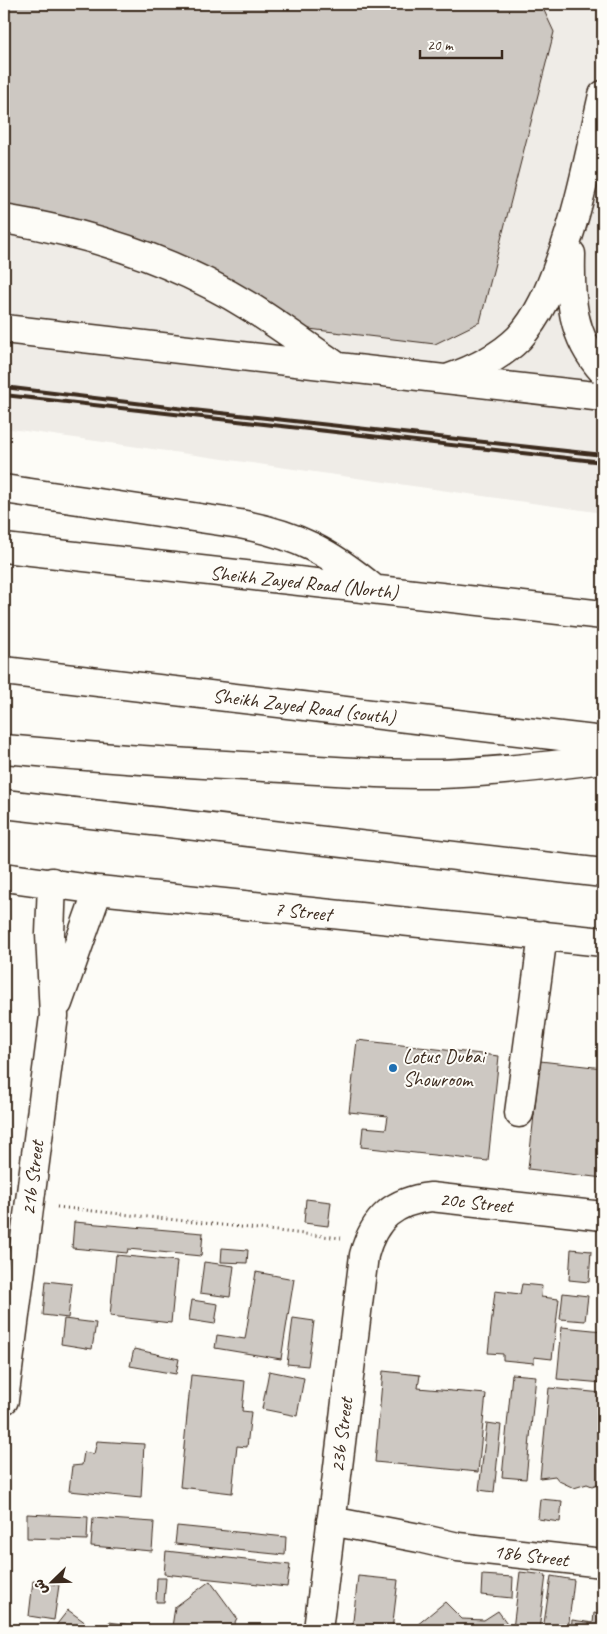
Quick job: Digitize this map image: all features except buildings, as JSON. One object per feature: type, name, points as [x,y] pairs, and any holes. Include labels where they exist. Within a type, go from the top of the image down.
[{"type":"main road","points":[[443,380],[470,371],[496,357],[518,338],[536,316],[550,290],[571,230],[593,188],[603,95]]},
{"type":"main road","points":[[4,219],[67,232],[113,245],[205,282],[250,306],[338,367]]},
{"type":"main road","points":[[571,230],[570,291],[572,311],[577,330],[586,348],[603,371]]},
{"type":"main road","points":[[4,330],[603,398]]},
{"type":"main road","points":[[4,489],[269,530],[324,552],[349,568],[374,589]]},
{"type":"main road","name":"Sheikh Zayed Road (North)","points":[[4,548],[603,615]]},
{"type":"main road","name":"Sheikh Zayed Road (south)","points":[[4,671],[603,741]]},
{"type":"main road","points":[[4,749],[176,763],[440,774],[552,766],[603,759]]},
{"type":"main road","points":[[4,804],[603,872]]},
{"type":"main road","name":"7 Street","points":[[4,877],[52,882],[98,890],[603,942]]},
{"type":"main road","name":"21b Street","points":[[4,1400],[54,1016],[50,934],[52,882]]},
{"type":"main road","name":"21b Street","points":[[54,1016],[98,890]]},
{"type":"main road","points":[[514,1112],[538,934]]},
{"type":"main road","name":"20c Street","points":[[368,1241],[377,1224],[390,1211],[415,1199],[431,1197],[603,1216]]},
{"type":"main road","name":"23b Street","points":[[318,1630],[364,1255],[368,1241]]},
{"type":"main road","name":"18b Street","points":[[329,1532],[420,1538],[458,1547],[603,1563]]},
{"type":"path","points":[[29,1204],[368,1241]]},
{"type":"shaded area","points":[[4,4],[603,4],[603,513],[4,428]]},
{"type":"railway","points":[[4,387],[193,410],[603,455]]},
{"type":"railway","points":[[4,395],[603,462]]},
{"type":"place","name":"Lotus Dubai Showroom","points":[[393,1068]]}]
